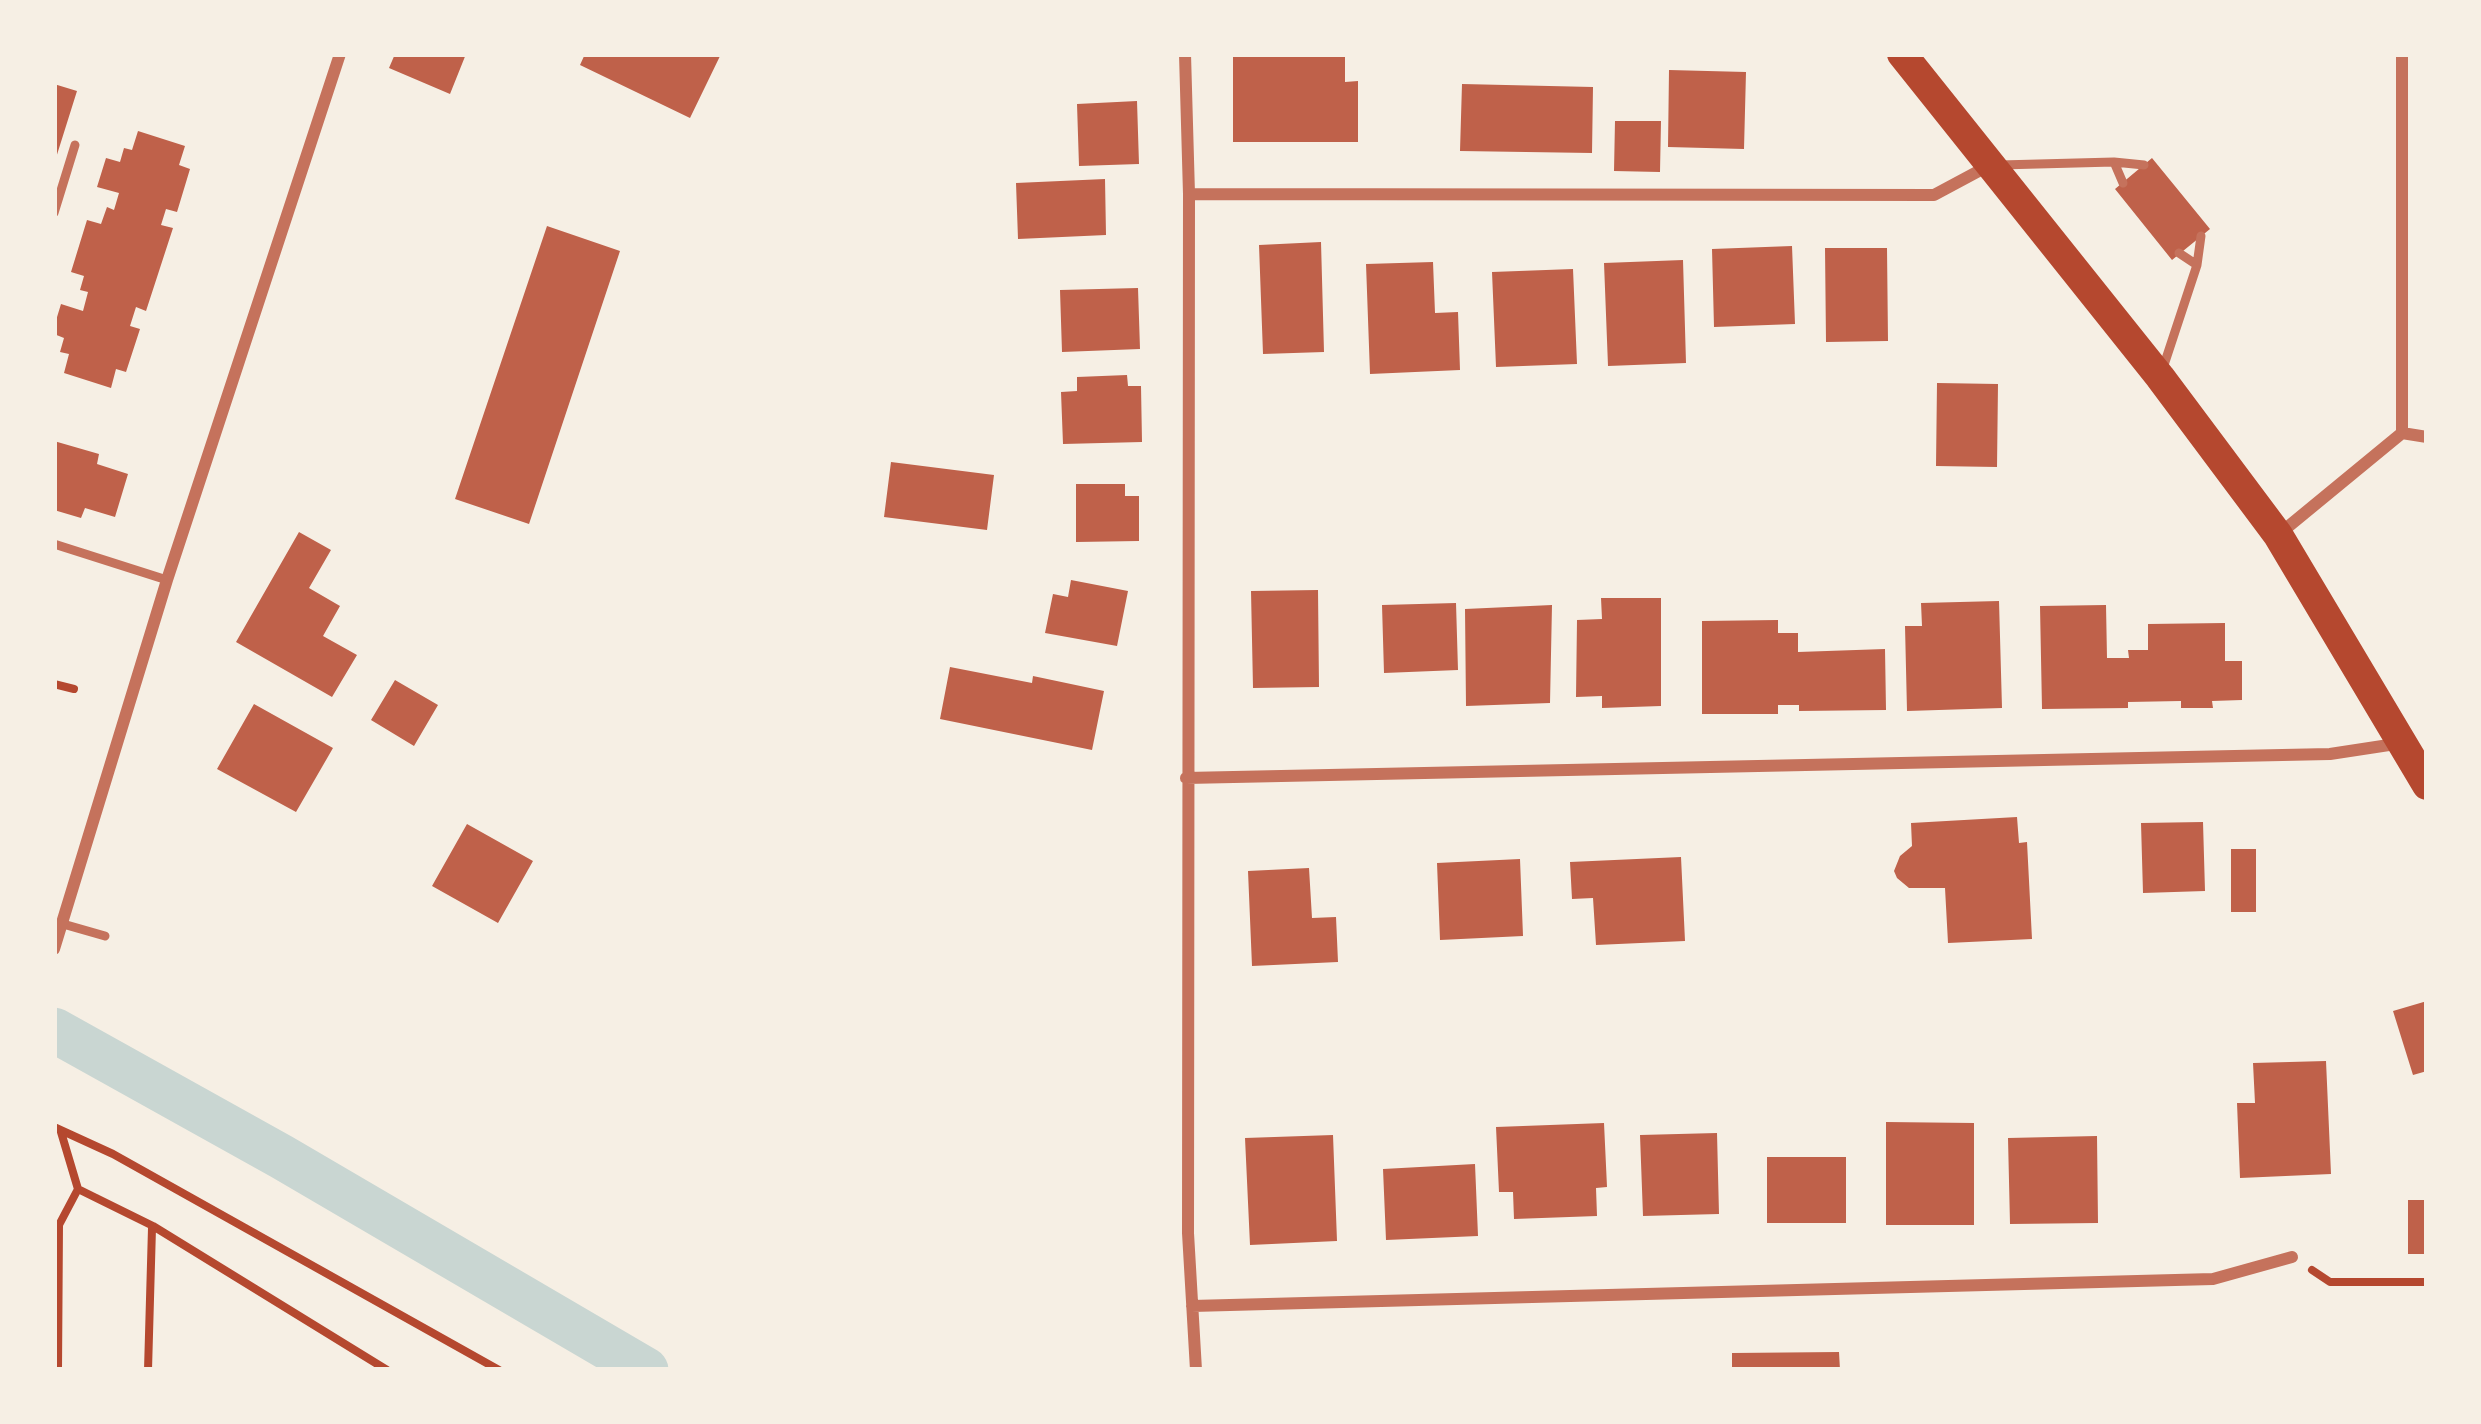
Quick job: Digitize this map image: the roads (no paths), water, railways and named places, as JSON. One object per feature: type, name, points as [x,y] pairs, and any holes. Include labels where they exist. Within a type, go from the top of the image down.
[{"type":"main road","points":[[1902,54],[2160,376],[2278,536],[2427,785]]},
{"type":"street","points":[[54,949],[167,580],[340,54]]},
{"type":"street","points":[[1185,54],[1189,194],[1187,1209],[1196,1370]]},
{"type":"street","points":[[2402,54],[2402,433]]},
{"type":"street","points":[[1189,194],[1934,195],[1990,165]]},
{"type":"street","points":[[2278,536],[2402,433],[2427,437]]},
{"type":"street","points":[[1186,778],[2330,754],[2404,743]]},
{"type":"street","points":[[1192,1306],[2212,1280],[2292,1257]]},
{"type":"lane","points":[[54,213],[74,145]]},
{"type":"lane","points":[[2114,162],[2123,183]]},
{"type":"lane","points":[[1990,165],[2144,165]]},
{"type":"lane","points":[[2160,376],[2197,266],[2201,236]]},
{"type":"lane","points":[[2180,253],[2197,266]]},
{"type":"lane","points":[[54,544],[167,580]]},
{"type":"lane","points":[[61,914],[105,936]]},
{"type":"waterway","points":[[54,1030],[646,1370]]}]
